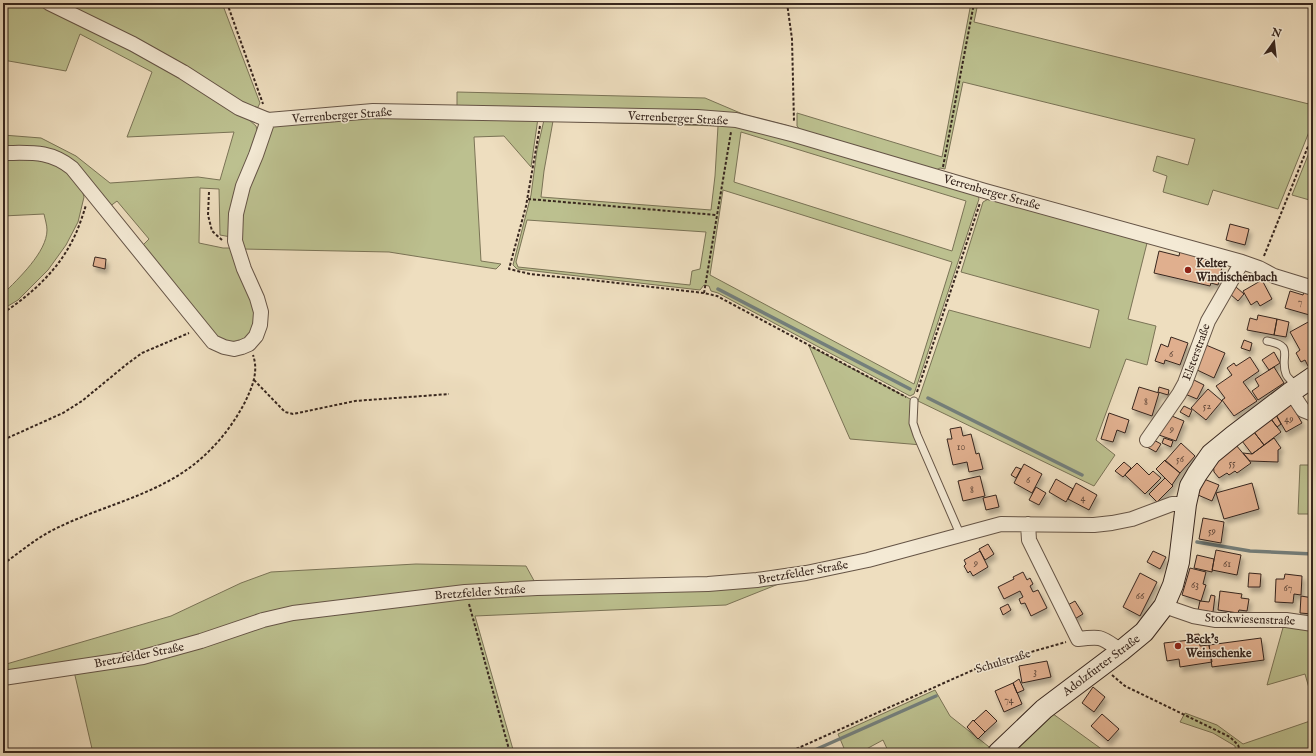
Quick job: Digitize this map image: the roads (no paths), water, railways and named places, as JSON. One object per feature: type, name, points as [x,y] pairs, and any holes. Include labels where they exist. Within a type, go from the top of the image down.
[{"type":"main road","name":"Adolzfurter Straße","points":[[998,753],[1044,709],[1144,632],[1164,606],[1173,585],[1179,562],[1186,504],[1190,486],[1197,474],[1211,454],[1301,386]]},
{"type":"street","name":"Verrenberger Straße","points":[[49,3],[133,44],[183,72],[239,108],[268,120],[373,110],[697,117],[736,120],[795,135],[985,191],[1242,262],[1259,268],[1274,276],[1313,288]]},
{"type":"street","points":[[3,154],[33,153],[49,155],[62,160],[72,168],[213,342],[224,347],[234,348],[249,344],[256,336],[260,325],[261,312],[257,298],[244,269],[235,241],[236,214],[244,186],[268,120]]},
{"type":"street","name":"Elsterstraße","points":[[1147,440],[1185,383],[1208,320],[1242,262]]},
{"type":"street","points":[[1301,386],[1303,410],[1313,414]]},
{"type":"street","name":"Bretzfelder Straße","points":[[3,678],[143,656],[201,641],[263,620],[293,613],[465,592],[537,588],[708,584],[757,580],[806,573],[868,560],[1001,524],[1112,524],[1132,519],[1172,504],[1186,504]]},
{"type":"street","points":[[1028,524],[1029,540],[1078,639],[1097,637],[1104,639],[1121,651]]},
{"type":"street","name":"Stockwiesenstraße","points":[[1164,606],[1194,616],[1216,620],[1286,620],[1313,624]]},
{"type":"lane","points":[[1267,341],[1277,343],[1282,346],[1285,350],[1284,368],[1286,376],[1301,386]]},
{"type":"lane","points":[[914,401],[914,423],[917,435],[960,534]]},
{"type":"waterway","points":[[718,289],[910,389]]},
{"type":"waterway","points":[[928,398],[1082,475]]},
{"type":"waterway","points":[[1197,542],[1250,551],[1313,554]]},
{"type":"waterway","points":[[808,753],[936,696]]},
{"type":"place","name":"Kelter Windischenbach","points":[[1188,270]]},
{"type":"place","name":"Beck's Weinschenke","points":[[1178,646]]}]
